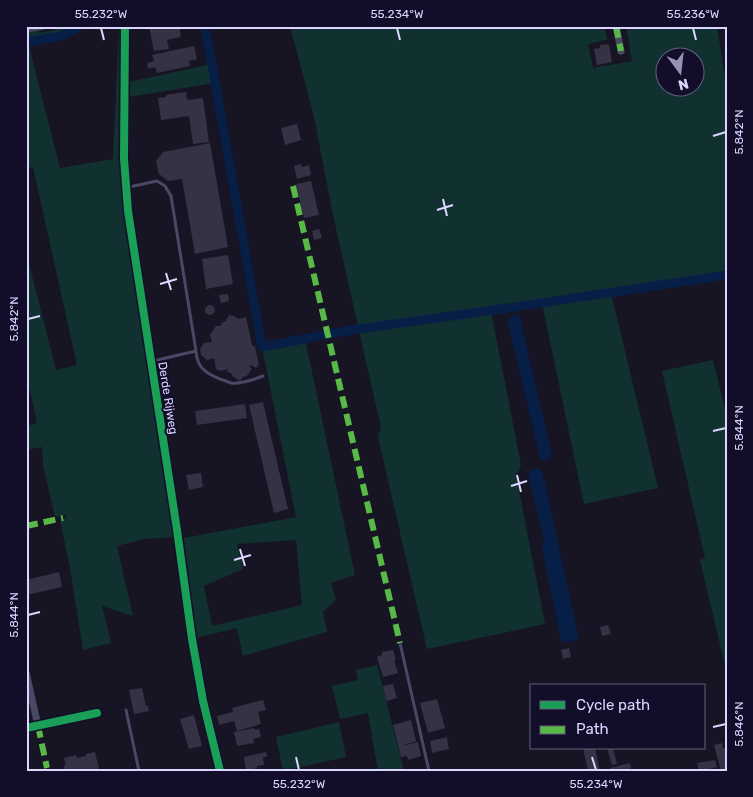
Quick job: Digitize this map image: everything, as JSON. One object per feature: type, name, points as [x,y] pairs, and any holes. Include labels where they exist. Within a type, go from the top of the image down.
[{"type":"street","points":[[26,30],[43,26]]},
{"type":"street","name":"Derde Rijweg","points":[[125,26],[124,159],[128,211],[176,521],[192,639],[203,701],[220,771]]},
{"type":"street","points":[[616,26],[621,52]]},
{"type":"street","points":[[26,672],[38,726]]},
{"type":"street","points":[[26,728],[97,712]]},
{"type":"lane","points":[[126,187],[157,181],[165,186],[171,196],[199,364],[205,372],[230,383],[246,382],[263,376]]},
{"type":"lane","points":[[151,361],[196,350]]},
{"type":"lane","points":[[400,643],[429,771]]},
{"type":"lane","points":[[126,710],[139,771]]},
{"type":"green space","points":[[61,26],[81,26],[61,36],[28,42],[60,168],[113,159],[119,26],[121,26],[121,159],[175,537],[144,539],[117,546],[133,616],[102,606],[111,643],[83,650],[60,520],[66,518],[66,515],[55,517],[43,465],[42,447],[26,450],[26,426],[37,423],[26,372],[26,252],[56,370],[77,365],[33,167],[26,168],[26,32],[38,30],[39,33],[59,29]]},
{"type":"green space","points":[[290,26],[604,26],[607,40],[588,44],[593,68],[632,61],[626,26],[717,26],[727,91],[727,275],[611,293],[658,488],[584,504],[542,303],[491,311],[521,465],[516,475],[545,624],[427,649],[378,437],[381,428],[333,215],[314,117]]},
{"type":"green space","points":[[212,64],[215,83],[128,97],[129,82]]},
{"type":"green space","points":[[305,339],[355,575],[331,583],[336,600],[323,612],[327,632],[243,656],[237,628],[196,638],[184,538],[296,517],[262,347]],"holes":[[[296,540],[302,605],[212,626],[204,586],[243,569],[237,544]]]},
{"type":"green space","points":[[713,360],[727,417],[727,674],[700,560],[705,558],[662,371]]},
{"type":"green space","points":[[377,665],[404,771],[378,771],[368,713],[340,719],[332,686],[358,680],[356,670]]},
{"type":"green space","points":[[339,722],[346,757],[283,771],[276,737]]},
{"type":"water","points":[[513,315],[518,315],[520,318],[552,456],[546,460],[540,458],[508,323],[508,319]]},
{"type":"water","points":[[540,468],[543,474],[579,639],[564,643],[561,640],[542,549],[544,541],[528,474],[530,471]]},
{"type":"building","points":[[149,26],[179,26],[181,37],[167,40],[169,49],[154,51]]},
{"type":"building","points":[[609,44],[612,62],[597,65],[594,49],[600,48],[600,45]]},
{"type":"building","points":[[194,46],[197,59],[189,61],[190,66],[157,73],[155,67],[148,69],[147,63],[154,61],[152,55]]},
{"type":"building","points":[[186,92],[187,100],[203,98],[209,142],[193,144],[189,116],[161,120],[158,98]]},
{"type":"building","points":[[297,124],[301,140],[285,145],[281,128]]},
{"type":"building","points":[[210,143],[228,247],[195,254],[182,179],[168,181],[159,174],[156,161],[163,152]]},
{"type":"building","points":[[301,164],[302,167],[309,165],[311,175],[297,179],[294,166]]},
{"type":"building","points":[[311,181],[319,215],[304,218],[296,184]]},
{"type":"building","points":[[319,229],[322,238],[314,240],[312,231]]},
{"type":"building","points":[[228,255],[233,284],[206,289],[202,259]]},
{"type":"building","points":[[228,294],[229,301],[221,303],[219,295]]},
{"type":"building","points":[[210,305],[215,310],[210,315],[205,310]]},
{"type":"building","points":[[230,314],[238,319],[246,317],[252,345],[255,347],[259,365],[256,368],[251,365],[249,366],[252,369],[240,381],[227,371],[228,369],[220,371],[216,369],[214,358],[207,360],[201,355],[200,349],[204,343],[212,342],[210,335],[216,326],[220,326],[225,322]]},
{"type":"building","points":[[263,402],[288,509],[274,513],[249,405]]},
{"type":"building","points":[[245,404],[247,418],[197,425],[195,411]]},
{"type":"building","points":[[201,473],[203,487],[189,490],[186,475]]},
{"type":"building","points":[[59,572],[62,587],[26,595],[26,580]]},
{"type":"building","points":[[608,625],[611,634],[602,636],[600,627]]},
{"type":"building","points":[[569,648],[571,657],[563,659],[561,650]]},
{"type":"building","points":[[393,650],[398,673],[383,677],[377,657],[382,655],[382,652]]},
{"type":"building","points":[[393,684],[397,698],[386,701],[383,686]]},
{"type":"building","points":[[142,688],[149,711],[134,714],[129,690]]},
{"type":"building","points":[[437,699],[445,728],[428,733],[420,703]]},
{"type":"building","points":[[263,700],[266,710],[258,712],[261,724],[237,731],[234,721],[219,725],[217,716],[233,712],[232,708]]},
{"type":"building","points":[[194,715],[202,746],[189,749],[180,719]]},
{"type":"building","points":[[411,720],[416,741],[401,746],[418,742],[421,756],[408,760],[407,756],[401,757],[393,725]]},
{"type":"building","points":[[255,728],[255,730],[259,729],[261,737],[253,739],[254,743],[237,746],[234,732]]},
{"type":"building","points":[[447,737],[449,749],[432,753],[430,741]]},
{"type":"building","points":[[722,743],[723,748],[727,749],[727,771],[721,771],[714,745]]},
{"type":"building","points":[[583,750],[595,750],[600,771],[588,771]]},
{"type":"building","points":[[608,750],[614,750],[617,764],[612,765]]},
{"type":"building","points":[[95,752],[99,769],[91,771],[65,771],[64,758],[76,755],[77,758]]},
{"type":"building","points":[[266,752],[267,757],[263,757],[264,765],[246,771],[244,757]]},
{"type":"building","points":[[715,760],[717,767],[709,769],[709,771],[699,771],[697,763]]},
{"type":"building","points":[[630,763],[631,771],[611,771],[610,768]]},
{"type":"waterway","points":[[26,42],[61,36],[81,26]]},
{"type":"waterway","points":[[205,26],[262,347],[351,330],[727,275]]},
{"type":"marked path","points":[[616,26],[621,51]]},
{"type":"marked path","points":[[293,186],[400,643]]},
{"type":"marked path","points":[[26,526],[63,518]]},
{"type":"marked path","points":[[38,726],[47,768]]},
{"type":"cycle path","points":[[125,26],[124,159],[128,211],[192,639],[203,701],[220,771]]},
{"type":"cycle path","points":[[26,728],[97,713]]}]
